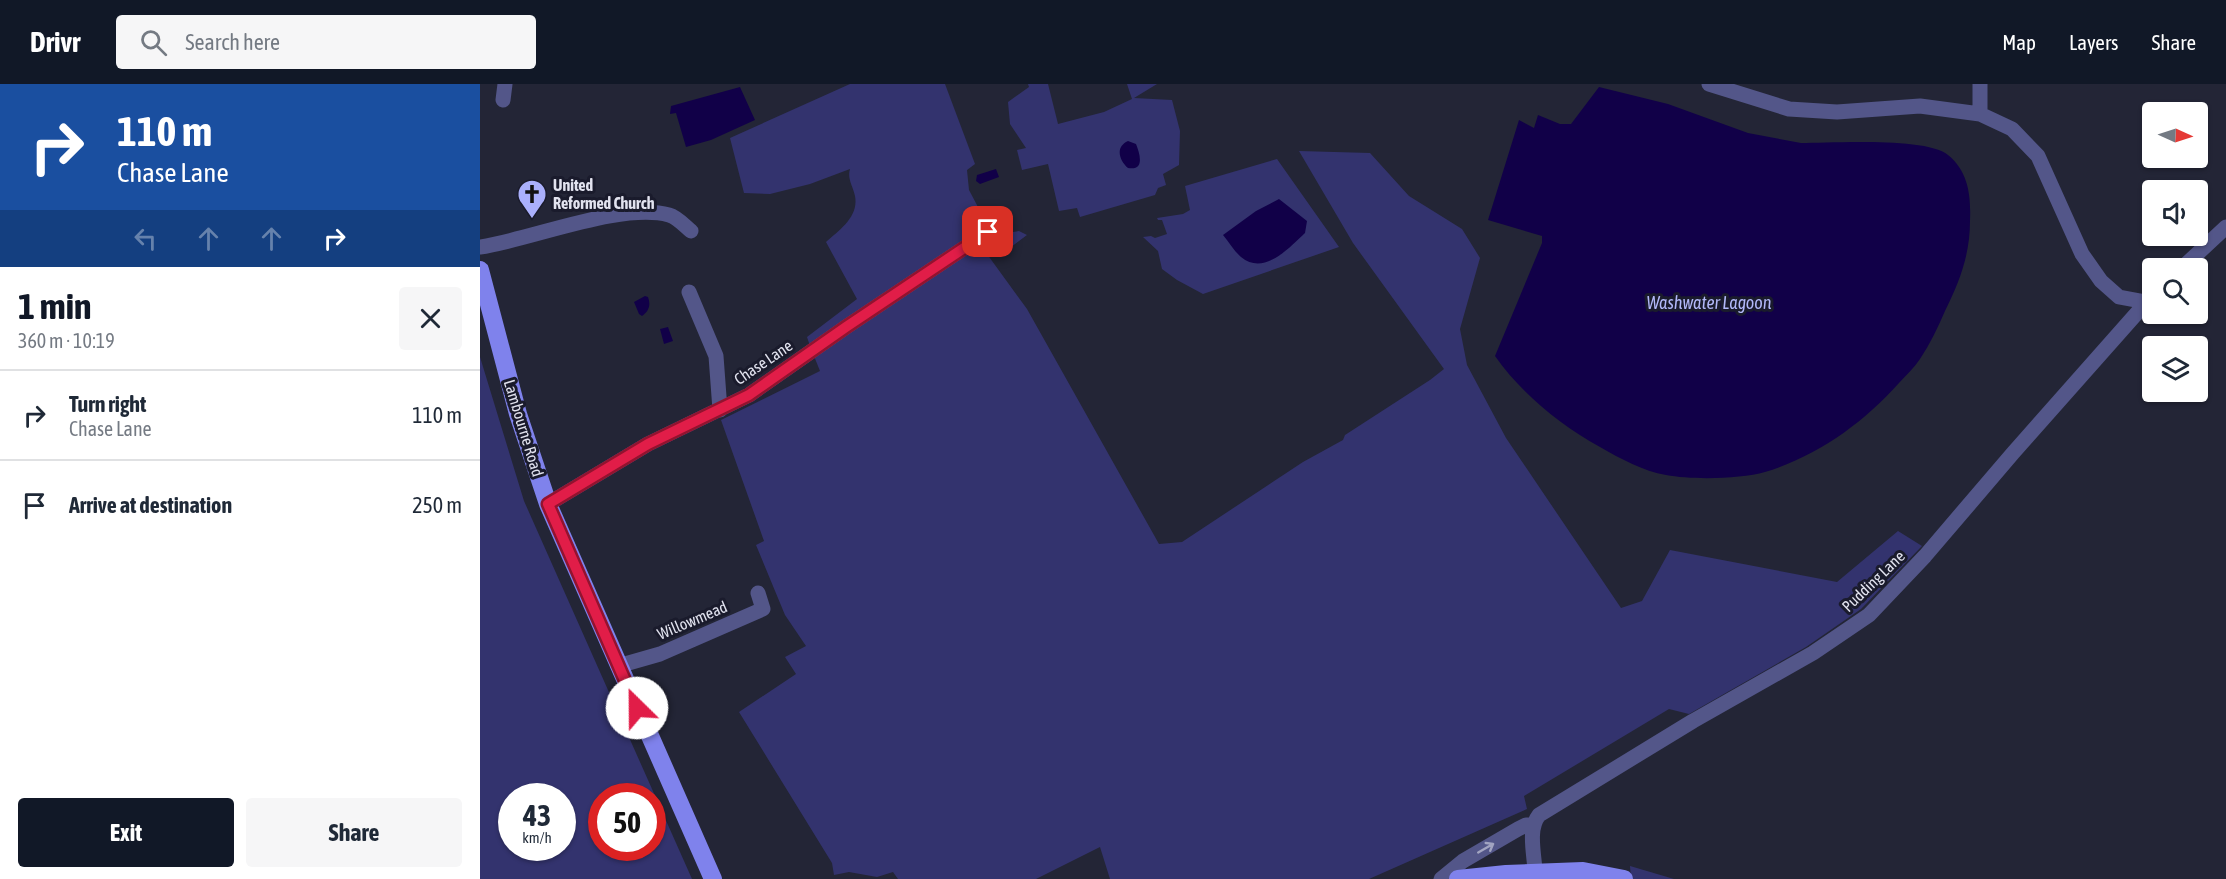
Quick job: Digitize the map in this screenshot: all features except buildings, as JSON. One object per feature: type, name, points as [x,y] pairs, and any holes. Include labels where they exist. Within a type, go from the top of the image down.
[{"type":"main road","name":"Lambourne Road","points":[[480,270],[518,414],[548,504],[713,879]]},
{"type":"main road","points":[[1458,879],[1476,876],[1583,871],[1624,879]]},
{"type":"street","points":[[503,100],[505,84]]},
{"type":"street","points":[[1709,84],[1789,109],[1837,112],[1920,106],[1980,114],[2012,129],[2038,156],[2082,254],[2101,281],[2119,297],[2142,299]]},
{"type":"street","points":[[1980,84],[1980,114]]},
{"type":"street","points":[[480,248],[611,217],[641,213],[671,215],[691,231]]},
{"type":"street","points":[[2193,258],[2226,227]]},
{"type":"street","name":"Chase Lane","points":[[548,504],[648,444],[749,395],[988,232]]},
{"type":"street","points":[[689,292],[716,356],[720,410]]},
{"type":"street","name":"Pudding Lane","points":[[1534,825],[1535,820],[1546,809],[1693,721],[1814,653],[1869,615],[1925,556],[2142,307]]},
{"type":"street","name":"Willowmead","points":[[618,666],[660,654],[763,609],[758,593]]},
{"type":"street","points":[[1441,879],[1463,861],[1526,825],[1534,825],[1535,873]]},
{"type":"shaded area","points":[[850,84],[945,84],[975,164],[967,170],[969,190],[988,226],[810,346],[807,337],[857,299],[826,242],[842,228],[854,210],[855,196],[850,179],[850,169],[810,184],[770,194],[744,193],[730,138]]},
{"type":"shaded area","points":[[1028,84],[1048,84],[1058,124],[1104,112],[1132,99],[1127,84],[1157,84],[1134,98],[1172,100],[1180,131],[1179,165],[1163,174],[1166,185],[1158,188],[1155,195],[1080,217],[1077,208],[1059,211],[1048,164],[1022,170],[1017,150],[1026,148],[1010,124],[1008,102],[1029,87]]},
{"type":"shaded area","points":[[1299,151],[1370,153],[1409,196],[1462,229],[1480,258],[1460,329],[1467,365],[1506,438],[1621,608],[1642,601],[1670,550],[1837,582],[1898,531],[1922,546],[1861,609],[1806,647],[1689,714],[1669,709],[1524,796],[1527,809],[1369,879],[1110,879],[1100,847],[1036,879],[898,879],[893,872],[877,877],[849,872],[834,875],[832,863],[739,712],[796,674],[785,657],[806,646],[785,615],[756,545],[764,541],[721,420],[820,371],[814,356],[993,235],[1019,231],[1027,235],[1007,250],[987,254],[1027,309],[1159,544],[1182,542],[1303,462],[1343,440],[1345,435],[1444,369],[1353,243]]},
{"type":"shaded area","points":[[1277,159],[1339,247],[1203,294],[1162,269],[1158,251],[1143,237],[1155,238],[1167,234],[1162,220],[1157,218],[1183,214],[1190,210],[1185,186]]},
{"type":"shaded area","points":[[480,357],[524,501],[649,783],[588,783],[588,861],[666,861],[666,820],[692,879],[480,879]]},
{"type":"shaded area","points":[[1630,866],[1674,879],[1631,879]]},
{"type":"water","points":[[740,87],[755,120],[711,140],[686,147],[676,113],[670,114],[671,106]]},
{"type":"water","name":"Washwater Lagoon","points":[[1599,87],[1668,104],[1748,133],[1801,143],[1900,143],[1937,149],[1955,162],[1967,185],[1970,212],[1970,233],[1960,278],[1924,353],[1885,398],[1855,425],[1803,457],[1765,472],[1730,477],[1677,477],[1641,468],[1570,429],[1542,407],[1505,370],[1495,356],[1542,243],[1542,236],[1488,220],[1519,120],[1534,128],[1538,115],[1560,124],[1571,124]]},
{"type":"water","points":[[1128,141],[1136,144],[1140,157],[1137,167],[1128,168],[1121,158],[1121,147]]},
{"type":"water","points":[[996,169],[999,177],[980,184],[976,181],[977,175]]},
{"type":"water","points":[[1279,199],[1307,221],[1305,233],[1284,252],[1267,262],[1250,262],[1238,255],[1223,235],[1256,211]]},
{"type":"water","points":[[645,296],[648,297],[649,305],[648,310],[642,316],[634,302]]},
{"type":"water","points":[[668,327],[673,341],[664,344],[660,329]]},
{"type":"place","name":"United Reformed Church","points":[[532,220]]},
{"type":"route","points":[[637,708],[548,504],[648,444],[749,395],[988,232]]}]
